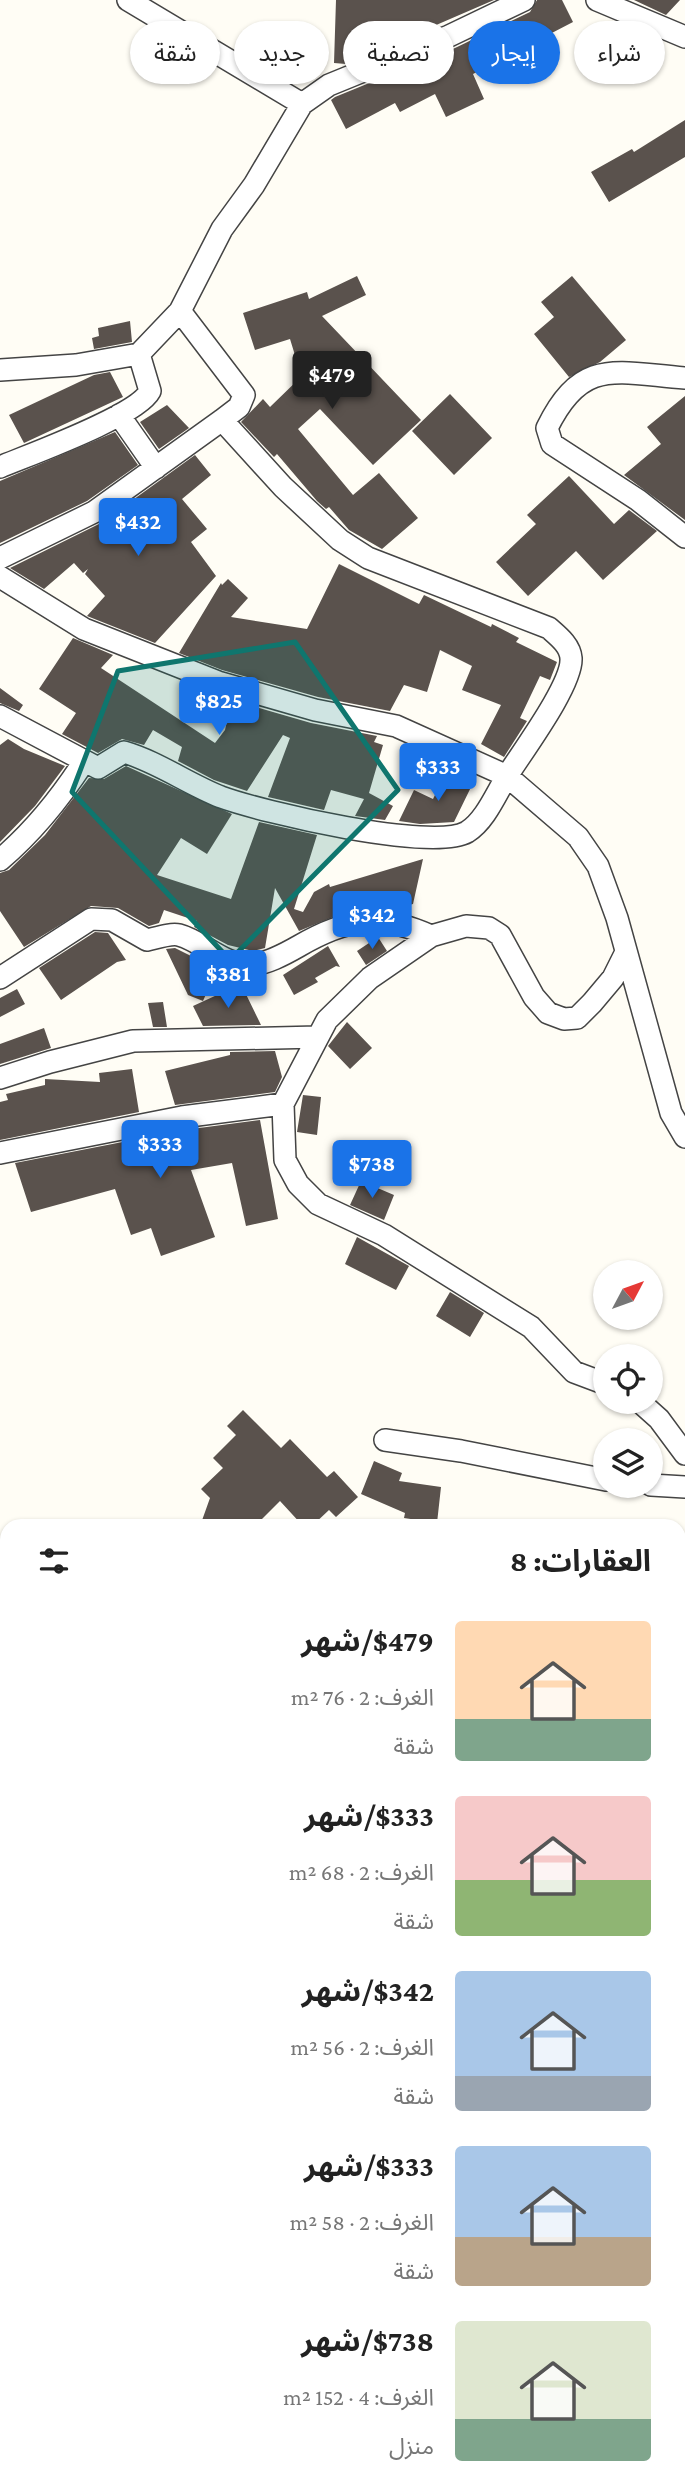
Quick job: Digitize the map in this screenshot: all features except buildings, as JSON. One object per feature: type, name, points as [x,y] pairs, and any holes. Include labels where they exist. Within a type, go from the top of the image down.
[{"type":"street","points":[[128,0],[302,104]]},
{"type":"street","points":[[0,370],[75,365],[139,354],[180,311],[222,229],[254,185],[302,104],[339,81],[449,36],[524,0]]},
{"type":"street","points":[[597,0],[685,37]]},
{"type":"street","points":[[0,534],[6,555],[94,512],[239,407],[244,395],[242,390],[180,311]]},
{"type":"street","points":[[0,467],[119,415],[145,400],[150,391],[139,354]]},
{"type":"street","points":[[685,378],[597,373],[575,387],[547,428],[552,443],[638,500],[685,537]]},
{"type":"street","points":[[119,415],[156,468]]},
{"type":"street","points":[[0,716],[83,763],[98,768],[124,752],[221,797],[317,821],[425,839],[450,838],[475,826],[564,685],[571,656],[566,645],[549,628],[368,558],[340,540],[290,494],[222,420]]},
{"type":"street","points":[[0,577],[84,629],[218,682],[316,710],[396,726],[507,776],[578,837],[598,866],[626,952],[671,1113],[685,1137]]},
{"type":"street","points":[[0,860],[28,836],[55,806],[83,763]]},
{"type":"street","points":[[0,978],[91,919],[112,920],[147,940],[178,934],[220,956],[248,965],[283,955],[320,933],[352,922],[379,920],[406,925],[431,936]]},
{"type":"street","points":[[593,1379],[574,1371],[531,1327],[384,1235],[318,1204],[298,1184],[285,1160],[283,1104],[327,1020],[370,978],[431,936],[466,926],[489,928],[500,934],[534,997],[548,1013],[565,1019],[577,1018],[592,1003],[613,978],[626,952]]},
{"type":"street","points":[[0,1078],[133,1041],[318,1037]]},
{"type":"street","points":[[0,1153],[182,1117],[283,1104]]},
{"type":"street","points":[[653,1414],[685,1454]]},
{"type":"street","points":[[386,1440],[461,1451],[593,1477]]},
{"type":"street","points":[[663,1486],[685,1487]]},
{"type":"highlighted area","points":[[295,642],[398,790],[230,960],[72,792],[118,671]]}]
